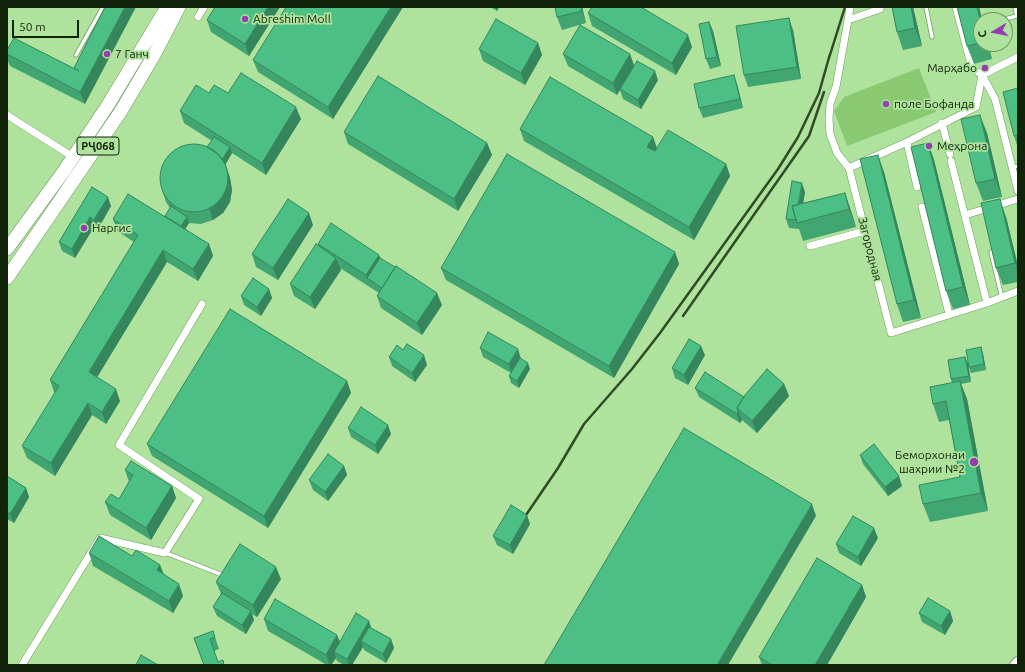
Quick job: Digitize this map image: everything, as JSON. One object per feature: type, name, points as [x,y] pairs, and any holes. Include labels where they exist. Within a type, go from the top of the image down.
[{"type":"highway","name":"РҶ068","points":[[7,249],[73,157],[108,105],[167,7]]},
{"type":"highway","name":"РҶ068","points":[[7,278],[117,117],[154,55],[179,7]]},
{"type":"main road","points":[[1015,665],[1018,662]]},
{"type":"street","points":[[198,17],[204,7]]},
{"type":"street","points":[[850,7],[836,87],[830,104],[829,119],[830,134],[836,153],[849,168],[907,142],[976,107],[982,76]]},
{"type":"street","points":[[956,7],[972,68],[982,76],[995,99],[1015,166],[1018,191]]},
{"type":"street","points":[[848,20],[880,9]]},
{"type":"street","points":[[982,76],[1018,57]]},
{"type":"street","points":[[7,115],[73,157]]},
{"type":"street","points":[[942,123],[987,304]]},
{"type":"street","points":[[907,142],[918,187]]},
{"type":"street","name":"Загородная","points":[[849,168],[891,333],[949,314],[987,304],[1018,291]]},
{"type":"street","points":[[965,215],[1018,199]]},
{"type":"street","points":[[922,207],[949,314]]},
{"type":"street","points":[[810,246],[865,230]]},
{"type":"street","points":[[22,665],[100,538],[165,553],[199,499],[119,445],[202,304]]},
{"type":"lane","points":[[76,55],[103,7]]},
{"type":"lane","points":[[926,7],[932,37]]},
{"type":"lane","points":[[1013,17],[1016,16],[1015,7]]},
{"type":"lane","points":[[991,252],[1002,298]]},
{"type":"lane","points":[[165,553],[225,576]]},
{"type":"green space","name":"поле Бофанда","points":[[919,68],[936,112],[847,146],[834,111],[844,97]]},
{"type":"building","points":[[105,7],[125,7],[80,92],[7,54],[7,50],[14,38],[79,71],[74,68]]},
{"type":"building","points":[[215,7],[268,7],[245,44],[207,20]]},
{"type":"building","points":[[286,7],[391,7],[328,107],[253,60]]},
{"type":"building","points":[[555,7],[581,7],[582,11],[557,17]]},
{"type":"building","points":[[592,7],[641,7],[688,35],[672,63],[588,13]]},
{"type":"building","points":[[892,7],[911,7],[915,28],[897,32]]},
{"type":"building","points":[[957,7],[977,7],[978,12],[973,12],[973,45],[967,46]]},
{"type":"building","points":[[789,18],[797,67],[744,75],[736,26]]},
{"type":"building","points":[[496,19],[538,43],[521,73],[479,49]]},
{"type":"building","points":[[709,22],[717,57],[706,59],[699,24]]},
{"type":"building","points":[[580,25],[630,54],[613,83],[563,54]]},
{"type":"building","points":[[637,61],[655,71],[638,100],[620,89]]},
{"type":"building","points":[[241,73],[296,107],[262,163],[180,111],[196,85],[209,93],[214,85],[228,93]]},
{"type":"building","points":[[734,75],[740,99],[699,108],[694,84]]},
{"type":"building","points":[[378,76],[487,143],[454,199],[344,132]]},
{"type":"building","points":[[550,77],[653,137],[647,147],[655,151],[668,130],[726,164],[689,227],[520,129]]},
{"type":"building","points":[[1018,88],[1018,135],[1014,136],[1003,92]]},
{"type":"building","points":[[980,115],[995,179],[976,183],[961,119]]},
{"type":"building","points":[[214,137],[230,147],[222,160],[219,155],[207,147]]},
{"type":"building","points":[[928,143],[963,287],[946,291],[911,147]]},
{"type":"building","points":[[194,144],[207,147],[218,154],[225,165],[228,178],[225,191],[218,202],[207,209],[194,212],[181,209],[170,202],[163,191],[160,178],[163,165],[170,154],[181,147]]},
{"type":"building","points":[[507,154],[675,252],[609,366],[441,268]]},
{"type":"building","points":[[878,155],[914,300],[897,304],[860,159]]},
{"type":"building","points":[[792,181],[802,183],[798,205],[792,206],[796,220],[786,219]]},
{"type":"building","points":[[92,187],[108,197],[94,220],[90,217],[72,249],[59,242]]},
{"type":"building","points":[[845,193],[849,209],[797,223],[792,206]]},
{"type":"building","points":[[128,194],[209,244],[193,269],[163,250],[89,372],[116,389],[102,412],[88,403],[51,463],[22,446],[59,386],[50,380],[138,235],[113,219]]},
{"type":"building","points":[[288,199],[309,213],[273,268],[252,254]]},
{"type":"building","points":[[1000,199],[1015,263],[996,268],[981,203]]},
{"type":"building","points":[[171,206],[187,217],[181,226],[165,216]]},
{"type":"building","points":[[331,223],[379,255],[366,275],[318,244]]},
{"type":"building","points":[[316,244],[336,258],[310,297],[290,284]]},
{"type":"building","points":[[380,258],[395,267],[382,288],[367,278]]},
{"type":"building","points":[[396,266],[437,293],[417,323],[377,296]]},
{"type":"building","points":[[253,278],[269,289],[257,307],[241,296]]},
{"type":"building","points":[[230,309],[347,381],[264,516],[147,444]]},
{"type":"building","points":[[488,332],[518,349],[509,364],[480,348]]},
{"type":"building","points":[[689,339],[701,346],[684,375],[672,368]]},
{"type":"building","points":[[407,344],[424,355],[412,373],[389,357],[397,345],[403,350]]},
{"type":"building","points":[[981,347],[984,364],[969,367],[966,350]]},
{"type":"building","points":[[965,357],[969,376],[951,379],[948,360]]},
{"type":"building","points":[[520,358],[528,363],[517,381],[509,376]]},
{"type":"building","points":[[767,369],[784,384],[752,421],[737,408],[745,395]]},
{"type":"building","points":[[705,372],[744,397],[737,408],[737,414],[695,388]]},
{"type":"building","points":[[960,381],[981,493],[923,504],[919,485],[960,477],[946,401],[933,404],[930,387]]},
{"type":"building","points":[[361,407],[388,425],[375,445],[348,428]]},
{"type":"building","points":[[684,428],[812,504],[717,665],[544,665]]},
{"type":"building","points":[[874,444],[899,476],[885,487],[860,455]]},
{"type":"building","points":[[328,454],[344,466],[325,492],[309,480]]},
{"type":"building","points":[[131,461],[172,486],[146,528],[105,502],[111,494],[119,499],[133,475],[125,470]]},
{"type":"building","points":[[7,476],[26,488],[10,514],[7,512]]},
{"type":"building","points":[[511,505],[527,515],[510,545],[493,536]]},
{"type":"building","points":[[853,516],[874,528],[858,557],[836,544]]},
{"type":"building","points":[[99,536],[132,556],[136,550],[160,565],[157,570],[179,584],[169,601],[89,553]]},
{"type":"building","points":[[240,544],[276,567],[253,605],[216,582]]},
{"type":"building","points":[[817,558],[862,585],[815,665],[772,665],[759,657]]},
{"type":"building","points":[[222,593],[251,611],[242,625],[213,607]]},
{"type":"building","points":[[928,598],[950,611],[941,626],[919,613]]},
{"type":"building","points":[[275,599],[337,635],[326,655],[264,619]]},
{"type":"building","points":[[356,613],[369,621],[347,659],[334,652]]},
{"type":"building","points":[[369,627],[391,639],[383,654],[361,641]]},
{"type":"building","points":[[213,631],[215,637],[210,639],[218,662],[223,660],[224,665],[204,665],[194,638]]},
{"type":"building","points":[[141,655],[158,665],[136,665]]},
{"type":"railway","points":[[829,58],[845,7]]},
{"type":"railway","points":[[526,515],[558,468],[584,424],[632,369],[660,333],[778,169],[798,137],[819,93],[830,54]]},
{"type":"railway","points":[[683,316],[809,136],[824,92]]},
{"type":"place","name":"Abreshim Moll","points":[[245,19]]},
{"type":"place","name":"7 Ганч","points":[[107,54]]},
{"type":"place","name":"Марҳабо","points":[[985,68]]},
{"type":"place","name":"поле Бофанда","points":[[886,104]]},
{"type":"place","name":"Меҳрона","points":[[929,146]]},
{"type":"place","name":"Наргис","points":[[84,228]]},
{"type":"place","name":"Беморхонаи шахрии №2","points":[[974,462]]}]
